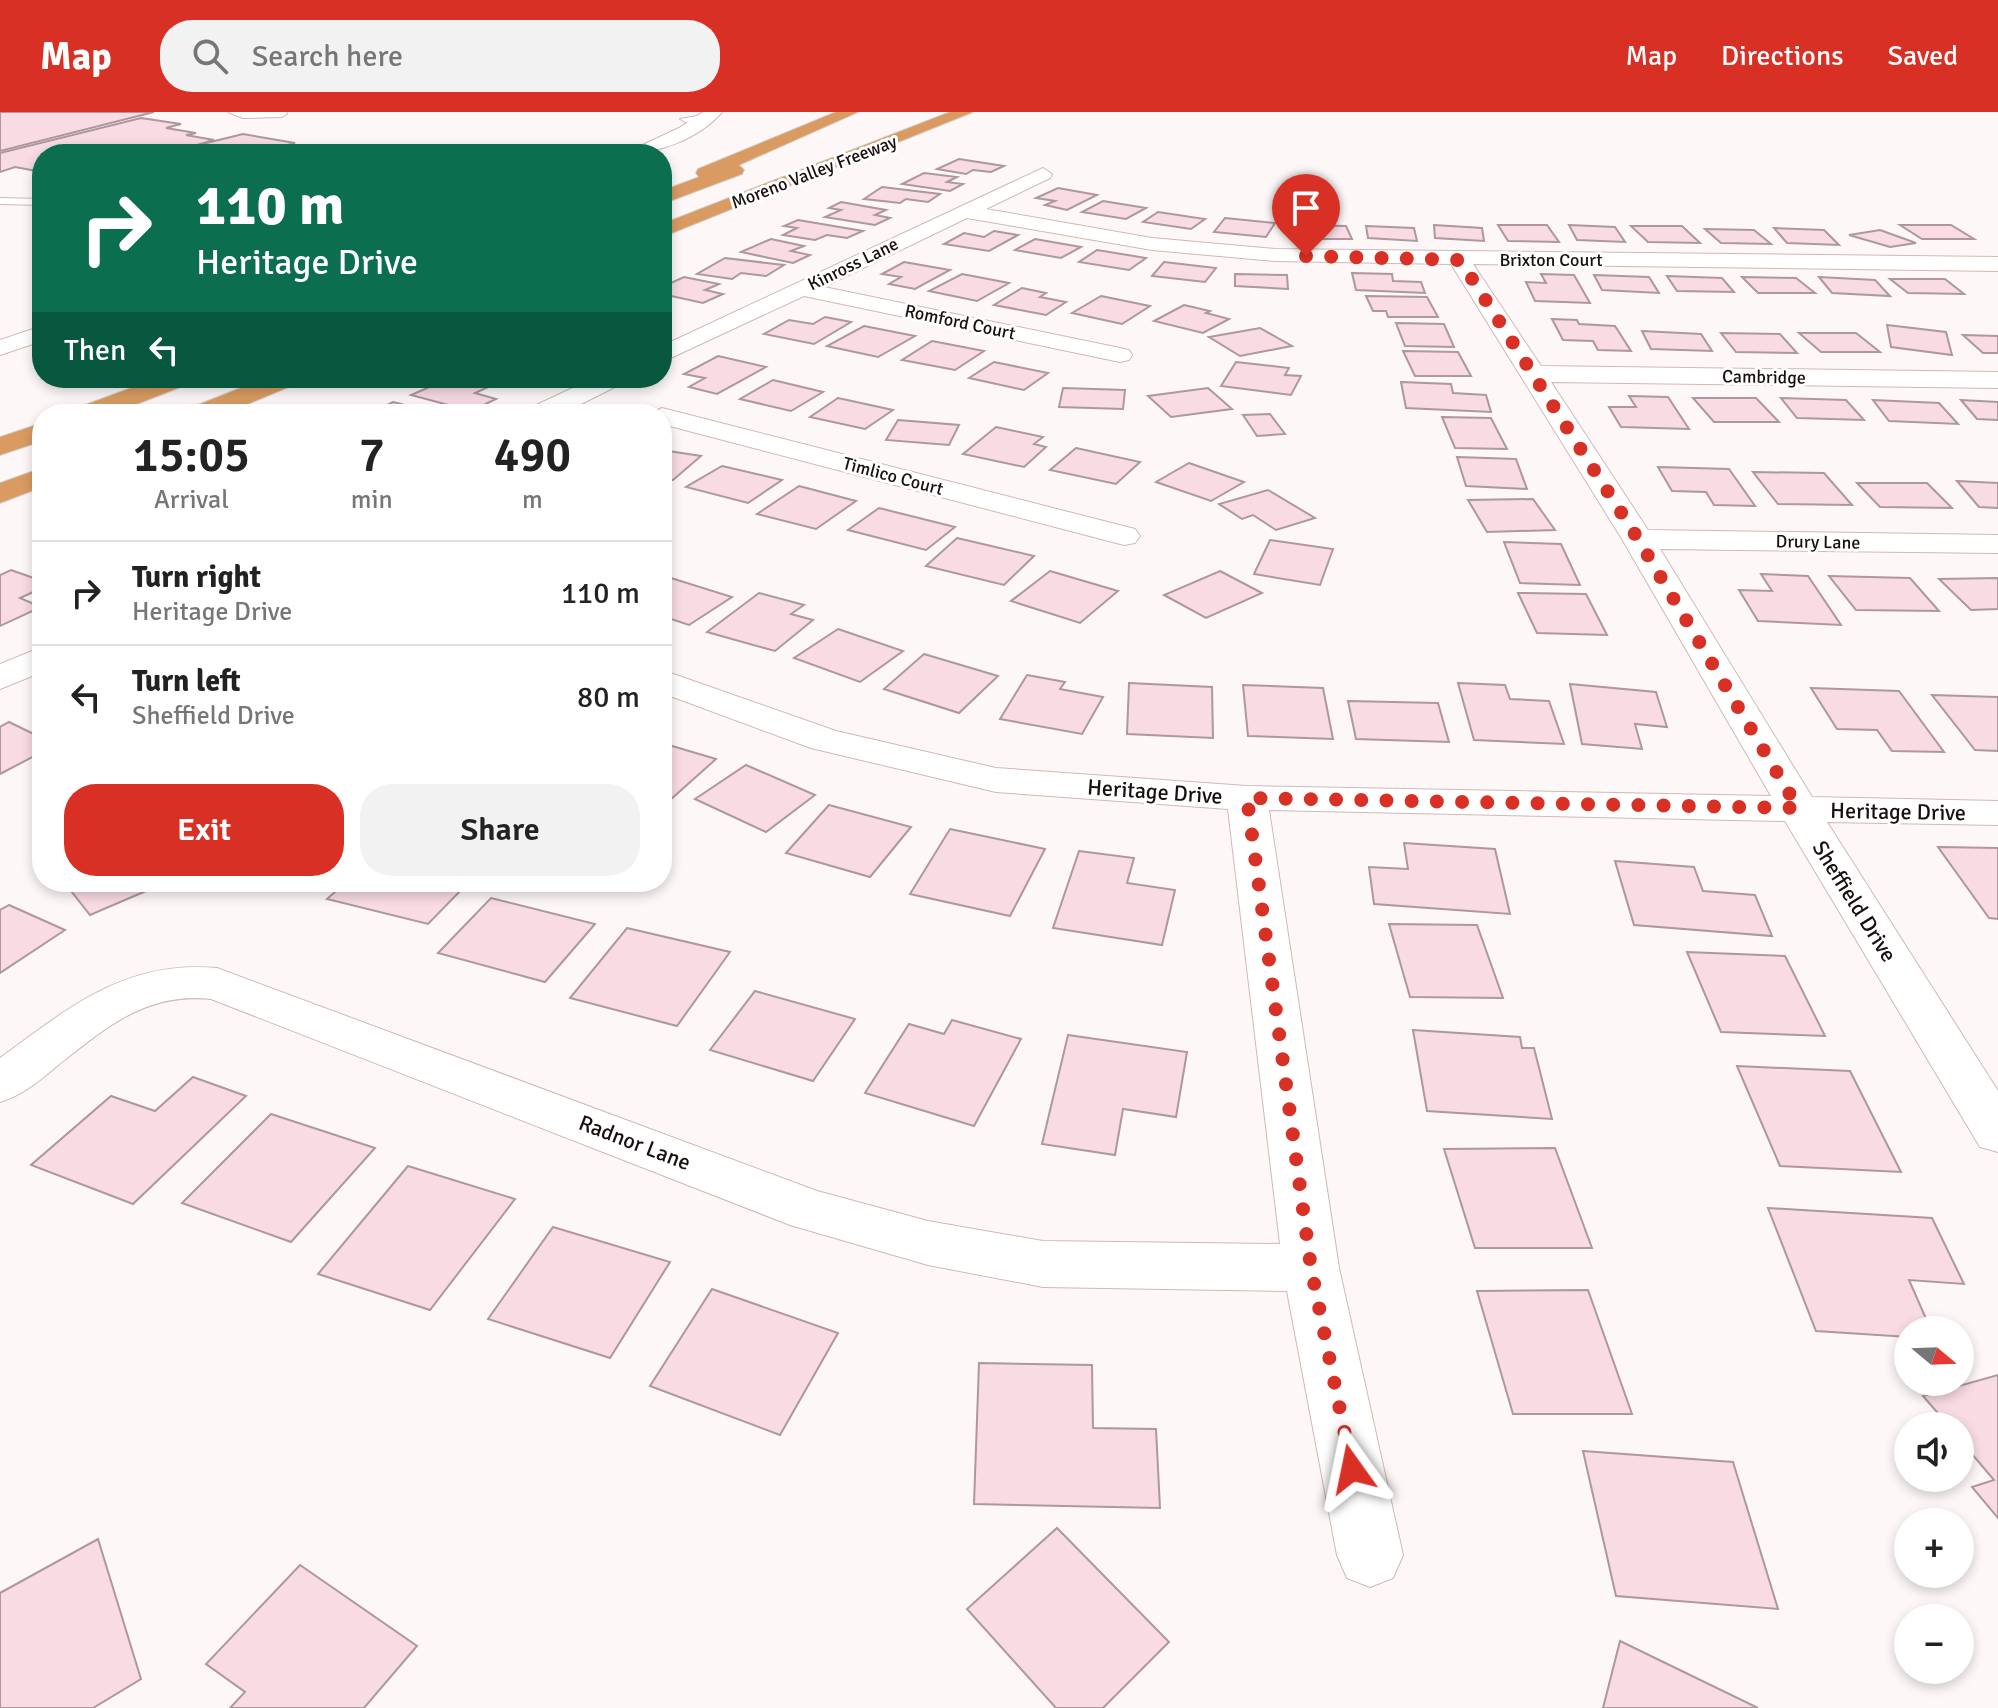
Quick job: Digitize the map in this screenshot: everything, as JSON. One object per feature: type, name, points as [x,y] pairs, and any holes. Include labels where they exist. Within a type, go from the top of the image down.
[{"type":"highway","points":[[672,187],[850,112]]},
{"type":"highway","name":"Moreno Valley Freeway","points":[[672,227],[965,112]]},
{"type":"highway","points":[[875,148],[974,112]]},
{"type":"highway","name":"Moreno Valley Freeway","points":[[672,194],[870,120]]},
{"type":"highway","points":[[113,404],[156,388]]},
{"type":"highway","points":[[225,404],[264,388]]},
{"type":"highway","points":[[0,447],[32,435]]},
{"type":"highway","points":[[0,494],[32,481]]},
{"type":"street","points":[[651,144],[711,115]]},
{"type":"street","name":"Kinross Lane","points":[[672,350],[1043,174]]},
{"type":"street","name":"Brixton Court","points":[[964,211],[1205,250],[1460,260],[1998,264]]},
{"type":"street","name":"Sheffield Drive","points":[[1460,260],[1638,539],[1798,808],[1998,1133]]},
{"type":"street","name":"Romford Court","points":[[801,289],[1120,355]]},
{"type":"street","points":[[3,344],[32,336]]},
{"type":"street","name":"Cambridge","points":[[1531,374],[1998,380]]},
{"type":"street","points":[[560,404],[593,388]]},
{"type":"street","name":"Timlico Court","points":[[580,394],[619,404]]},
{"type":"street","name":"Timlico Court","points":[[672,418],[1124,536]]},
{"type":"street","name":"Drury Lane","points":[[1638,539],[1998,544]]},
{"type":"street","points":[[0,678],[32,663]]},
{"type":"street","name":"Heritage Drive","points":[[672,685],[824,740],[996,780],[1247,798],[1998,813]]},
{"type":"street","points":[[1247,798],[1311,1268],[1370,1555]]},
{"type":"street","name":"Radnor Lane","points":[[0,1084],[76,1023],[120,998],[175,982],[217,984],[809,1210],[928,1243],[1043,1264],[1311,1268]]},
{"type":"lane","points":[[233,112],[243,115],[282,114]]},
{"type":"lane","points":[[661,134],[685,126]]},
{"type":"lane","points":[[0,201],[32,202]]},
{"type":"building","points":[[0,112],[154,112],[0,151]]},
{"type":"building","points":[[141,118],[181,124],[166,128],[196,133],[186,135],[214,140],[200,144],[36,144]]},
{"type":"building","points":[[243,134],[295,143],[292,144],[202,144]]},
{"type":"building","points":[[32,145],[32,170],[15,167],[0,172],[0,153]]},
{"type":"building","points":[[959,159],[1004,166],[991,172],[973,170],[966,174],[937,169]]},
{"type":"building","points":[[924,173],[957,177],[947,182],[963,184],[950,191],[902,184]]},
{"type":"building","points":[[882,187],[940,194],[928,202],[864,199]]},
{"type":"building","points":[[1058,188],[1097,195],[1067,210],[1045,205],[1055,201],[1036,198]]},
{"type":"building","points":[[1103,201],[1146,208],[1126,219],[1082,212]]},
{"type":"building","points":[[841,202],[886,210],[875,215],[890,218],[875,225],[825,217],[841,210],[829,208]]},
{"type":"building","points":[[1158,212],[1205,219],[1191,229],[1143,222]]},
{"type":"building","points":[[1225,218],[1275,223],[1266,237],[1214,232]]},
{"type":"building","points":[[798,220],[863,231],[847,238],[827,235],[815,240],[783,235],[797,228],[784,226]]},
{"type":"building","points":[[1298,225],[1346,226],[1352,239],[1303,239]]},
{"type":"building","points":[[1434,225],[1482,228],[1484,241],[1435,238]]},
{"type":"building","points":[[1498,225],[1547,225],[1559,242],[1508,241]]},
{"type":"building","points":[[1569,225],[1615,227],[1625,242],[1577,240]]},
{"type":"building","points":[[1900,225],[1951,225],[1974,239],[1922,239]]},
{"type":"building","points":[[1366,226],[1414,228],[1417,241],[1368,238]]},
{"type":"building","points":[[1631,226],[1682,226],[1700,243],[1648,242]]},
{"type":"building","points":[[1774,228],[1824,230],[1839,245],[1787,243]]},
{"type":"building","points":[[1705,229],[1754,230],[1771,244],[1721,243]]},
{"type":"building","points":[[1880,230],[1916,243],[1890,247],[1849,235]]},
{"type":"building","points":[[994,231],[1018,235],[989,251],[944,244],[964,233],[984,237]]},
{"type":"building","points":[[771,239],[804,246],[791,251],[810,255],[793,263],[741,252]]},
{"type":"building","points":[[1035,239],[1081,247],[1061,258],[1015,250]]},
{"type":"building","points":[[1097,250],[1146,258],[1129,270],[1079,262]]},
{"type":"building","points":[[725,258],[784,265],[766,276],[741,273],[732,279],[697,274]]},
{"type":"building","points":[[904,262],[950,270],[915,289],[889,284],[901,277],[882,274]]},
{"type":"building","points":[[1164,262],[1216,268],[1205,282],[1152,276]]},
{"type":"building","points":[[1352,273],[1392,274],[1393,281],[1421,282],[1425,293],[1356,290]]},
{"type":"building","points":[[962,274],[1009,283],[977,301],[929,291]]},
{"type":"building","points":[[1235,274],[1287,275],[1288,289],[1235,286]]},
{"type":"building","points":[[1541,274],[1574,275],[1590,303],[1535,301],[1526,282],[1546,283]]},
{"type":"building","points":[[1594,275],[1649,277],[1659,293],[1602,290]]},
{"type":"building","points":[[1667,276],[1722,278],[1734,292],[1677,291]]},
{"type":"building","points":[[684,277],[719,284],[705,290],[723,294],[703,303],[672,296],[672,282]]},
{"type":"building","points":[[1742,277],[1796,278],[1815,293],[1758,293]]},
{"type":"building","points":[[1819,277],[1875,280],[1890,296],[1832,293]]},
{"type":"building","points":[[1890,279],[1945,279],[1964,294],[1908,293]]},
{"type":"building","points":[[1022,288],[1046,293],[1040,297],[1066,302],[1046,315],[994,305]]},
{"type":"building","points":[[1101,296],[1150,306],[1122,324],[1072,313]]},
{"type":"building","points":[[1366,296],[1427,297],[1438,317],[1388,317],[1386,311],[1373,311]]},
{"type":"building","points":[[1184,305],[1229,319],[1203,333],[1154,321]]},
{"type":"building","points":[[825,317],[851,322],[814,344],[764,334],[789,320],[813,324]]},
{"type":"building","points":[[1552,319],[1615,326],[1631,351],[1598,350],[1593,341],[1563,340]]},
{"type":"building","points":[[1396,323],[1444,324],[1454,347],[1405,346]]},
{"type":"building","points":[[1887,325],[1946,332],[1952,355],[1891,347]]},
{"type":"building","points":[[864,326],[915,336],[878,357],[827,346]]},
{"type":"building","points":[[1260,328],[1292,346],[1240,356],[1209,337]]},
{"type":"building","points":[[1642,331],[1701,334],[1712,351],[1651,349]]},
{"type":"building","points":[[1721,333],[1780,334],[1797,353],[1736,352]]},
{"type":"building","points":[[1799,333],[1856,333],[1880,352],[1821,352]]},
{"type":"building","points":[[1963,335],[1998,336],[1998,353],[1983,353]]},
{"type":"building","points":[[932,341],[984,351],[955,370],[902,360]]},
{"type":"building","points":[[1403,351],[1458,352],[1471,376],[1415,376]]},
{"type":"building","points":[[718,356],[766,367],[717,394],[689,387],[705,378],[684,374]]},
{"type":"building","points":[[994,362],[1048,373],[1024,390],[969,378]]},
{"type":"building","points":[[1236,362],[1289,368],[1285,375],[1301,376],[1291,395],[1221,386]]},
{"type":"building","points":[[773,380],[823,392],[791,411],[740,399]]},
{"type":"building","points":[[1401,382],[1451,384],[1453,393],[1486,395],[1491,412],[1406,408]]},
{"type":"building","points":[[427,388],[486,388],[475,393],[496,399],[486,404],[445,404],[411,395]]},
{"type":"building","points":[[1063,388],[1125,390],[1123,409],[1059,407]]},
{"type":"building","points":[[1208,388],[1232,409],[1171,417],[1148,396]]},
{"type":"building","points":[[1629,396],[1668,397],[1689,429],[1621,427],[1609,407],[1636,407]]},
{"type":"building","points":[[838,398],[893,410],[865,429],[810,417]]},
{"type":"building","points":[[1693,398],[1756,398],[1779,422],[1714,422]]},
{"type":"building","points":[[1781,398],[1846,400],[1864,420],[1797,418]]},
{"type":"building","points":[[1873,400],[1939,403],[1958,424],[1889,421]]},
{"type":"building","points":[[1961,400],[1998,402],[1998,420],[1977,419]]},
{"type":"building","points":[[1270,414],[1285,434],[1257,436],[1243,415]]},
{"type":"building","points":[[1442,417],[1491,418],[1507,449],[1455,448]]},
{"type":"building","points":[[898,420],[959,425],[949,445],[886,440]]},
{"type":"building","points":[[996,427],[1043,437],[1034,444],[1046,447],[1024,467],[963,454]]},
{"type":"building","points":[[1076,448],[1140,462],[1116,484],[1050,470]]},
{"type":"building","points":[[672,452],[701,456],[673,480]]},
{"type":"building","points":[[1457,457],[1516,459],[1527,489],[1466,486]]},
{"type":"building","points":[[1189,463],[1244,482],[1211,501],[1156,482]]},
{"type":"building","points":[[722,466],[782,480],[748,503],[686,487]]},
{"type":"building","points":[[1658,467],[1729,469],[1755,506],[1714,505],[1706,492],[1672,491]]},
{"type":"building","points":[[1753,472],[1824,473],[1852,505],[1778,504]]},
{"type":"building","points":[[1957,481],[1998,483],[1998,508],[1979,507]]},
{"type":"building","points":[[1857,483],[1927,483],[1952,508],[1880,507]]},
{"type":"building","points":[[799,486],[856,501],[816,529],[757,514]]},
{"type":"building","points":[[1268,490],[1315,518],[1276,530],[1253,515],[1242,519],[1219,504]]},
{"type":"building","points":[[1533,499],[1555,530],[1487,532],[1468,500]]},
{"type":"building","points":[[879,508],[955,527],[926,550],[848,530]]},
{"type":"building","points":[[957,538],[1034,556],[1004,585],[926,566]]},
{"type":"building","points":[[1270,540],[1333,549],[1320,585],[1254,574]]},
{"type":"building","points":[[1504,542],[1561,544],[1580,585],[1520,583]]},
{"type":"building","points":[[11,570],[32,577],[32,593],[20,598],[32,603],[32,611],[0,626],[0,575]]},
{"type":"building","points":[[1050,571],[1118,591],[1080,623],[1011,601]]},
{"type":"building","points":[[1220,571],[1262,593],[1206,618],[1164,595]]},
{"type":"building","points":[[1761,574],[1808,576],[1841,625],[1758,621],[1739,590],[1772,591]]},
{"type":"building","points":[[1829,576],[1910,578],[1939,611],[1856,610]]},
{"type":"building","points":[[672,578],[732,597],[689,625],[672,619]]},
{"type":"building","points":[[1998,578],[1998,609],[1971,610],[1939,579]]},
{"type":"building","points":[[759,593],[804,605],[791,614],[813,620],[775,651],[707,632]]},
{"type":"building","points":[[1518,593],[1586,594],[1607,635],[1537,633]]},
{"type":"building","points":[[838,629],[903,651],[860,682],[794,658]]},
{"type":"building","points":[[924,654],[998,676],[959,713],[884,689]]},
{"type":"building","points":[[1027,675],[1065,682],[1060,689],[1103,697],[1082,734],[1000,719]]},
{"type":"building","points":[[1129,683],[1212,687],[1213,738],[1127,734]]},
{"type":"building","points":[[1458,683],[1505,685],[1510,699],[1549,701],[1564,744],[1474,740]]},
{"type":"building","points":[[1570,684],[1656,692],[1667,727],[1635,724],[1642,749],[1582,744]]},
{"type":"building","points":[[1243,685],[1323,688],[1333,739],[1248,736]]},
{"type":"building","points":[[1811,688],[1899,691],[1944,752],[1892,751],[1877,730],[1837,729]]},
{"type":"building","points":[[1932,695],[1998,697],[1998,751],[1975,750]]},
{"type":"building","points":[[1348,701],[1438,703],[1449,742],[1356,739]]},
{"type":"building","points":[[9,722],[32,733],[32,757],[0,774],[0,727]]},
{"type":"building","points":[[672,746],[716,759],[672,798]]},
{"type":"building","points":[[746,765],[815,795],[766,832],[695,799]]},
{"type":"building","points":[[829,805],[911,827],[870,877],[786,853]]},
{"type":"building","points":[[950,829],[1045,849],[1010,916],[910,894]]},
{"type":"building","points":[[1404,843],[1495,849],[1510,914],[1374,904],[1369,867],[1408,869]]},
{"type":"building","points":[[1938,847],[1998,848],[1998,919],[1989,918]]},
{"type":"building","points":[[1079,851],[1134,858],[1127,883],[1175,890],[1162,945],[1053,928]]},
{"type":"building","points":[[1615,861],[1694,867],[1703,891],[1755,895],[1772,936],[1634,925]]},
{"type":"building","points":[[72,892],[144,892],[90,915]]},
{"type":"building","points":[[335,892],[459,892],[428,924],[327,899]]},
{"type":"building","points":[[491,898],[595,924],[545,982],[438,953]]},
{"type":"building","points":[[9,905],[65,930],[0,973],[0,910]]},
{"type":"building","points":[[1389,924],[1477,925],[1503,998],[1410,997]]},
{"type":"building","points":[[627,928],[730,952],[677,1026],[570,998]]},
{"type":"building","points":[[1687,952],[1785,956],[1825,1036],[1721,1032]]},
{"type":"building","points":[[755,991],[855,1019],[813,1081],[710,1050]]},
{"type":"building","points":[[952,1020],[1021,1039],[974,1126],[865,1093],[909,1024],[944,1034]]},
{"type":"building","points":[[1413,1030],[1520,1037],[1522,1048],[1534,1048],[1552,1119],[1427,1111]]},
{"type":"building","points":[[1068,1035],[1187,1052],[1176,1117],[1123,1109],[1115,1155],[1042,1144]]},
{"type":"building","points":[[1737,1066],[1850,1071],[1901,1172],[1780,1166]]},
{"type":"building","points":[[193,1077],[246,1096],[133,1204],[31,1165],[111,1096],[155,1111]]},
{"type":"building","points":[[271,1114],[375,1148],[291,1242],[182,1203]]},
{"type":"building","points":[[1555,1148],[1592,1248],[1475,1248],[1444,1149]]},
{"type":"building","points":[[408,1166],[515,1199],[430,1310],[318,1274]]},
{"type":"building","points":[[1768,1208],[1932,1218],[1964,1284],[1909,1280],[1925,1316],[1894,1316],[1894,1336],[1816,1331]]},
{"type":"building","points":[[553,1227],[670,1262],[610,1358],[488,1319]]},
{"type":"building","points":[[712,1289],[838,1333],[780,1435],[650,1386]]},
{"type":"building","points":[[1588,1290],[1632,1414],[1513,1414],[1477,1291]]},
{"type":"building","points":[[979,1363],[1092,1365],[1093,1428],[1156,1429],[1160,1508],[974,1504]]},
{"type":"building","points":[[1998,1375],[1998,1518],[1974,1489],[1974,1486],[1994,1480],[1974,1456],[1974,1412],[1937,1412],[1923,1396],[1974,1396],[1974,1382]]},
{"type":"building","points":[[1583,1451],[1733,1462],[1778,1609],[1616,1596]]},
{"type":"building","points":[[1057,1528],[1169,1642],[1103,1708],[1056,1708],[967,1609]]},
{"type":"building","points":[[98,1539],[141,1679],[93,1708],[0,1708],[0,1593]]},
{"type":"building","points":[[300,1565],[417,1646],[364,1708],[230,1708],[245,1692],[206,1664]]},
{"type":"building","points":[[1620,1641],[1758,1708],[1603,1708]]},
{"type":"route","points":[[1306,256],[1460,260],[1638,539],[1798,808],[1247,798],[1311,1268],[1352,1469]]}]
